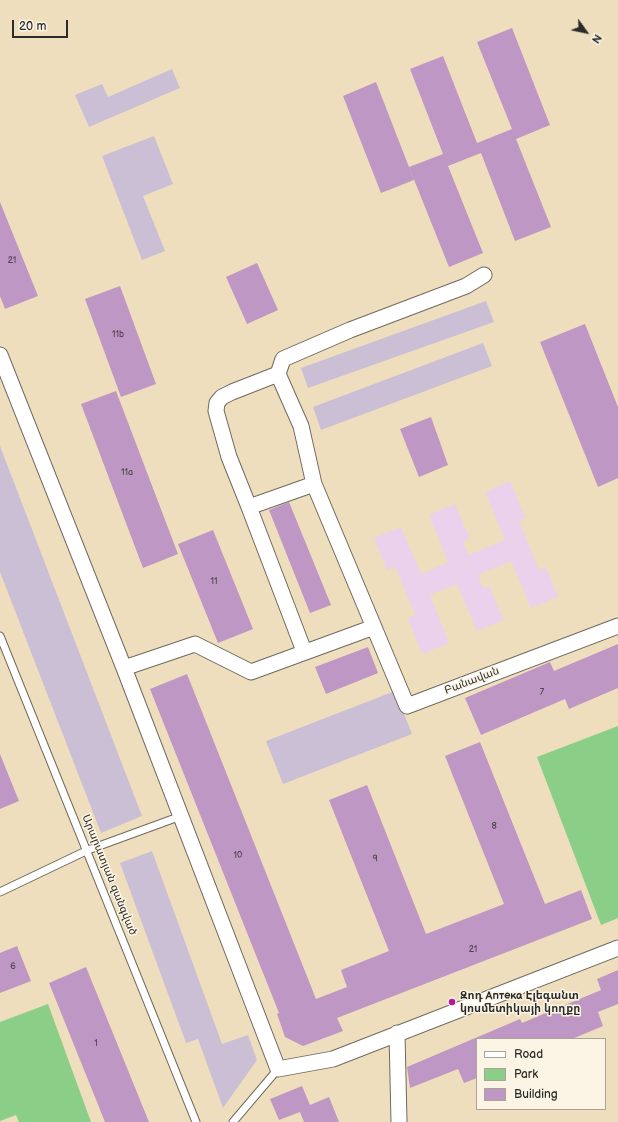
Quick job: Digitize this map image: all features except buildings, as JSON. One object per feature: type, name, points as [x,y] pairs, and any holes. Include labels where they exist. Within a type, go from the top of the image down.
[{"type":"street","points":[[124,668],[195,644],[251,672],[304,651],[374,627],[314,484],[301,426],[278,374],[283,359],[350,330],[466,286],[484,275]]},
{"type":"street","points":[[0,355],[124,668],[278,1069],[333,1059],[618,948]]},
{"type":"street","points":[[278,374],[222,397],[218,403],[216,411],[229,457],[304,651]]},
{"type":"street","points":[[249,506],[314,484]]},
{"type":"street","name":"Բանավան","points":[[374,627],[407,706],[618,626]]},
{"type":"street","points":[[398,1033],[400,1122]]},
{"type":"lane","name":"Արարատյան զանգված","points":[[0,636],[88,850],[196,1122]]},
{"type":"lane","points":[[0,892],[88,850],[181,816]]},
{"type":"lane","points":[[233,1122],[278,1069]]},
{"type":"shaded area","points":[[172,69],[180,88],[89,127],[75,95],[102,84],[108,97]]},
{"type":"shaded area","points":[[154,136],[173,184],[143,196],[165,251],[142,260],[102,156]]},
{"type":"shaded area","points":[[486,301],[494,322],[308,388],[301,368]]},
{"type":"shaded area","points":[[483,343],[492,366],[321,430],[313,407]]},
{"type":"shaded area","points":[[0,446],[142,816],[101,833],[0,572]]},
{"type":"shaded area","points":[[510,481],[525,517],[519,521],[539,570],[546,567],[558,597],[531,608],[511,561],[478,575],[483,588],[489,586],[504,620],[477,631],[457,584],[430,595],[449,643],[422,654],[408,618],[415,615],[395,567],[387,570],[374,538],[401,527],[421,574],[448,562],[429,515],[455,504],[470,539],[463,542],[469,555],[505,540],[485,492]]},
{"type":"shaded area","points":[[395,691],[412,734],[283,784],[266,741]]},
{"type":"shaded area","points":[[152,851],[222,1044],[248,1035],[257,1060],[223,1108],[198,1039],[186,1043],[120,863]]},
{"type":"green space","points":[[618,726],[618,918],[601,925],[537,757]]},
{"type":"green space","points":[[48,1004],[91,1122],[19,1122],[16,1115],[0,1121],[0,1022]]},
{"type":"place","name":"Զոդ Аптека Էլեգանտ կոսմետիկայի կողքը","points":[[452,1002]]}]
